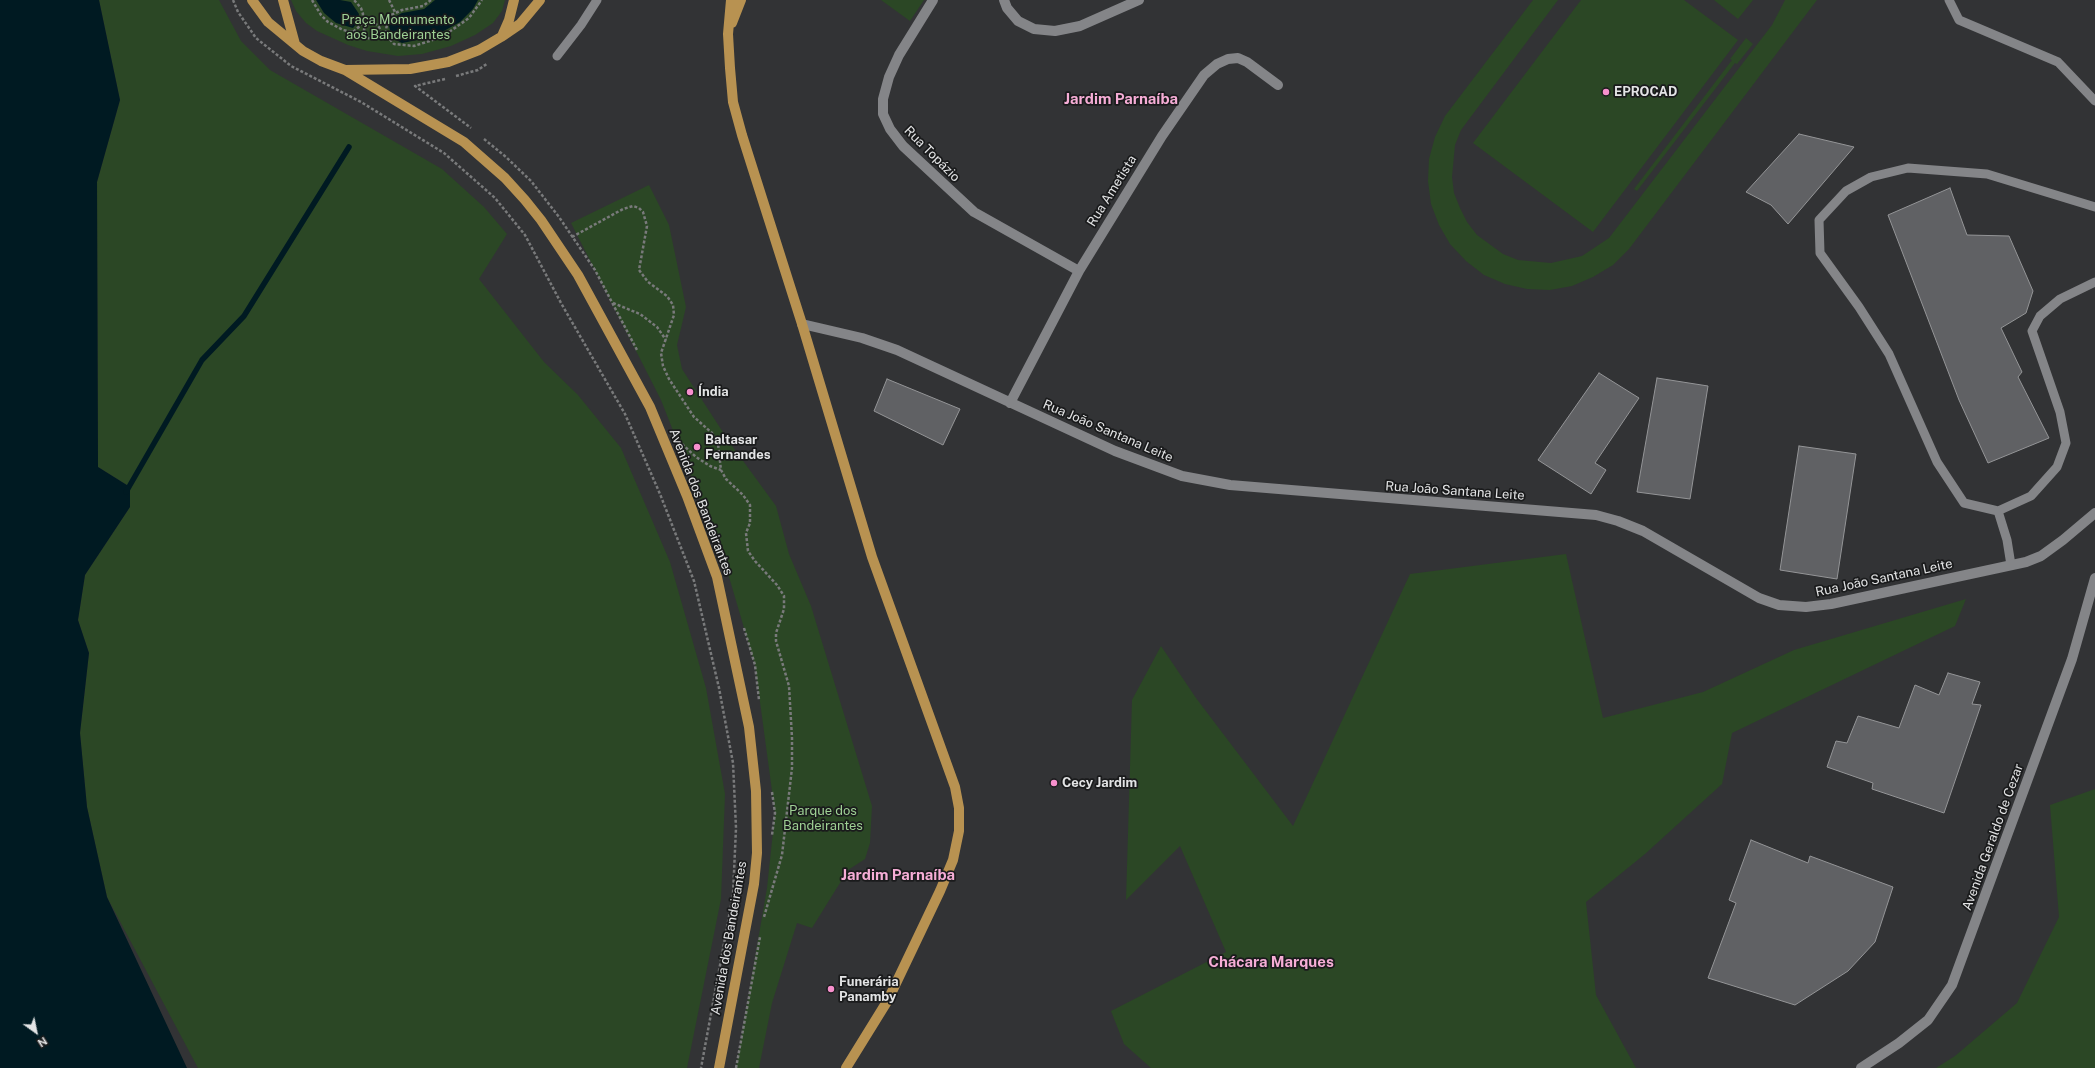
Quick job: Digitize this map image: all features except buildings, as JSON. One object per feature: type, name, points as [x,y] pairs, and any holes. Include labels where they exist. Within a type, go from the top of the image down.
[{"type":"main road","points":[[252,0],[268,22],[295,44],[321,61],[345,70],[410,69],[434,66],[479,50],[520,24],[540,0]]},
{"type":"main road","points":[[283,0],[295,44]]},
{"type":"main road","points":[[501,37],[509,20],[514,0]]},
{"type":"main road","points":[[731,0],[728,34],[734,102],[742,135],[802,324],[872,557],[955,787],[959,808],[959,831],[953,860],[940,891],[888,1000],[846,1068]]},
{"type":"main road","points":[[728,34],[741,0]]},
{"type":"main road","name":"Avenida dos Bandeirantes","points":[[345,70],[464,142],[506,178],[525,200],[541,220],[578,275],[650,407],[687,496],[717,577],[749,727],[756,791],[757,853],[754,884],[719,1068]]},
{"type":"street","name":"Rua Topázio","points":[[933,0],[899,55],[889,76],[883,99],[884,114],[890,129],[908,151],[974,212],[1079,271]]},
{"type":"street","points":[[1004,0],[1007,8],[1018,21],[1034,29],[1055,31],[1080,26],[1139,0]]},
{"type":"street","name":"Rua Ametista","points":[[1010,403],[1079,271],[1162,136],[1204,75],[1217,64],[1228,58],[1238,58],[1247,62],[1278,85]]},
{"type":"street","name":"Rua João Santana Leite","points":[[802,324],[862,338],[897,350],[1115,451],[1182,476],[1216,482],[1390,499],[1563,512],[1603,517],[1643,531],[1759,598],[1779,605],[1806,607],[1830,604],[2026,562],[2041,556],[2095,513]]},
{"type":"street","name":"Avenida Geraldo de Cezar","points":[[1861,1068],[1899,1043],[1928,1020],[1952,986],[2072,659],[2095,578]]},
{"type":"lane","points":[[557,56],[581,25],[597,0]]},
{"type":"lane","points":[[1949,0],[1959,20],[2058,62],[2095,101]]},
{"type":"lane","points":[[2095,206],[1987,174],[1908,168],[1871,178],[1846,191],[1820,220],[1820,253],[1859,307],[1889,354],[1937,462],[1964,503],[1998,511],[2031,496],[2057,467],[2066,443],[2060,412],[2032,331],[2040,316],[2060,299],[2095,282]]},
{"type":"lane","points":[[1998,511],[2007,540],[2011,565]]},
{"type":"path","points":[[233,0],[238,12],[256,38],[291,66],[361,102],[444,154],[495,198],[525,235],[561,303],[624,414],[660,494],[694,581],[719,688],[733,763],[736,828],[733,895],[701,1068]]},
{"type":"path","points":[[312,0],[321,15],[339,28],[354,32],[360,25],[363,14],[356,0]]},
{"type":"path","points":[[389,0],[395,12]]},
{"type":"path","points":[[431,0],[423,6],[395,12],[388,19],[386,30],[390,40],[394,44],[401,46],[418,45],[434,41],[451,32],[466,21],[482,0]]},
{"type":"path","points":[[369,24],[378,26],[380,31],[377,38],[371,39],[365,35],[365,27],[369,24]]},
{"type":"path","points":[[360,25],[365,27]]},
{"type":"path","points":[[380,31],[386,30]]},
{"type":"path","points":[[477,133],[415,86],[478,70],[490,61]]},
{"type":"path","points":[[483,138],[506,156],[531,181],[572,237],[595,270],[640,357]]},
{"type":"path","points":[[572,237],[623,209],[633,206],[643,212],[647,226],[639,270],[648,282],[667,296],[673,305],[674,315],[661,353],[663,366],[669,379],[694,418],[712,433],[718,444],[721,470],[726,479],[750,505],[751,514],[746,533],[748,551],[755,561],[778,585],[784,596],[784,610],[776,633],[776,641],[789,686],[792,768],[782,855],[762,924]]},
{"type":"path","points":[[613,303],[640,314],[657,327],[666,340]]},
{"type":"path","points":[[681,448],[678,441],[696,457],[710,466],[721,470]]},
{"type":"path","points":[[744,627],[755,665],[760,704]]},
{"type":"path","points":[[771,790],[774,813],[772,843]]},
{"type":"path","points":[[764,917],[767,894]]},
{"type":"path","points":[[736,1068],[761,932]]},
{"type":"green space","points":[[99,0],[219,0],[241,41],[270,70],[442,169],[484,207],[507,234],[479,279],[544,362],[578,395],[621,448],[670,562],[706,688],[725,794],[721,899],[687,1068],[198,1068],[107,897],[87,807],[80,733],[89,653],[78,620],[85,575],[130,507],[130,487],[98,467],[97,182],[120,100]]},
{"type":"green space","name":"Praça Momumento aos Bandeirantes","points":[[291,0],[505,0],[502,11],[493,23],[475,35],[451,46],[422,54],[398,56],[367,51],[348,45],[317,31],[306,23],[296,11]]},
{"type":"green space","points":[[881,0],[924,0],[910,21]]},
{"type":"green space","points":[[1533,0],[1558,0],[1461,130],[1455,145],[1452,177],[1454,193],[1460,208],[1467,222],[1477,235],[1503,254],[1518,260],[1551,263],[1582,256],[1609,238],[1772,25],[1785,0],[1817,0],[1629,249],[1613,265],[1593,277],[1572,286],[1550,290],[1527,289],[1505,284],[1484,275],[1466,261],[1450,244],[1439,225],[1431,204],[1428,181],[1429,159],[1435,137],[1445,116]]},
{"type":"green space","name":"EPROCAD","points":[[1581,0],[1684,0],[1738,40],[1593,232],[1473,143]]},
{"type":"green space","points":[[1714,0],[1753,0],[1738,19]]},
{"type":"green space","points":[[1746,38],[1753,44],[1737,64],[1735,63],[1637,191],[1634,189],[1732,60],[1730,59]]},
{"type":"green space","name":"Parque dos Bandeirantes","points":[[649,185],[669,225],[686,307],[677,345],[682,369],[730,443],[776,506],[789,554],[811,606],[872,806],[870,843],[865,859],[848,870],[812,928],[797,923],[772,1003],[759,1068],[736,1068],[767,888],[775,813],[755,665],[724,560],[661,400],[571,223]]},
{"type":"green space","points":[[1566,554],[1603,718],[1703,692],[1794,650],[1966,599],[1955,626],[1732,733],[1722,784],[1645,854],[1586,902],[1596,995],[1636,1068],[1151,1068],[1124,1044],[1111,1011],[1226,952],[1180,846],[1126,900],[1132,700],[1161,646],[1196,698],[1293,826],[1410,574]]},
{"type":"green space","points":[[2095,789],[2095,1068],[1936,1068],[1955,1056],[2017,1003],[2059,917],[2050,805]]},
{"type":"water","points":[[0,0],[99,0],[120,100],[97,182],[98,467],[130,487],[130,507],[85,575],[78,620],[89,653],[80,733],[87,807],[107,897],[187,1068],[0,1068]]},
{"type":"water","points":[[316,0],[340,0],[351,2],[359,14],[357,23],[353,28],[336,23],[324,13]]},
{"type":"water","points":[[435,0],[478,0],[473,9],[460,22],[433,37],[402,43],[392,38],[389,26],[393,18],[402,13],[424,9]]},
{"type":"waterway","points":[[126,492],[202,360],[244,316],[349,147]]},
{"type":"place","name":"EPROCAD","points":[[1606,92]]},
{"type":"place","name":"Índia","points":[[690,392]]},
{"type":"place","name":"Baltasar Fernandes","points":[[697,447]]},
{"type":"place","name":"Cecy Jardim","points":[[1054,783]]},
{"type":"place","name":"Funerária Panamby","points":[[831,989]]},
{"type":"district","name":"Jardim Parnaíba","points":[[1121,99]]},
{"type":"district","name":"Jardim Parnaíba","points":[[898,875]]},
{"type":"district","name":"Chácara Marques","points":[[1271,962]]}]
